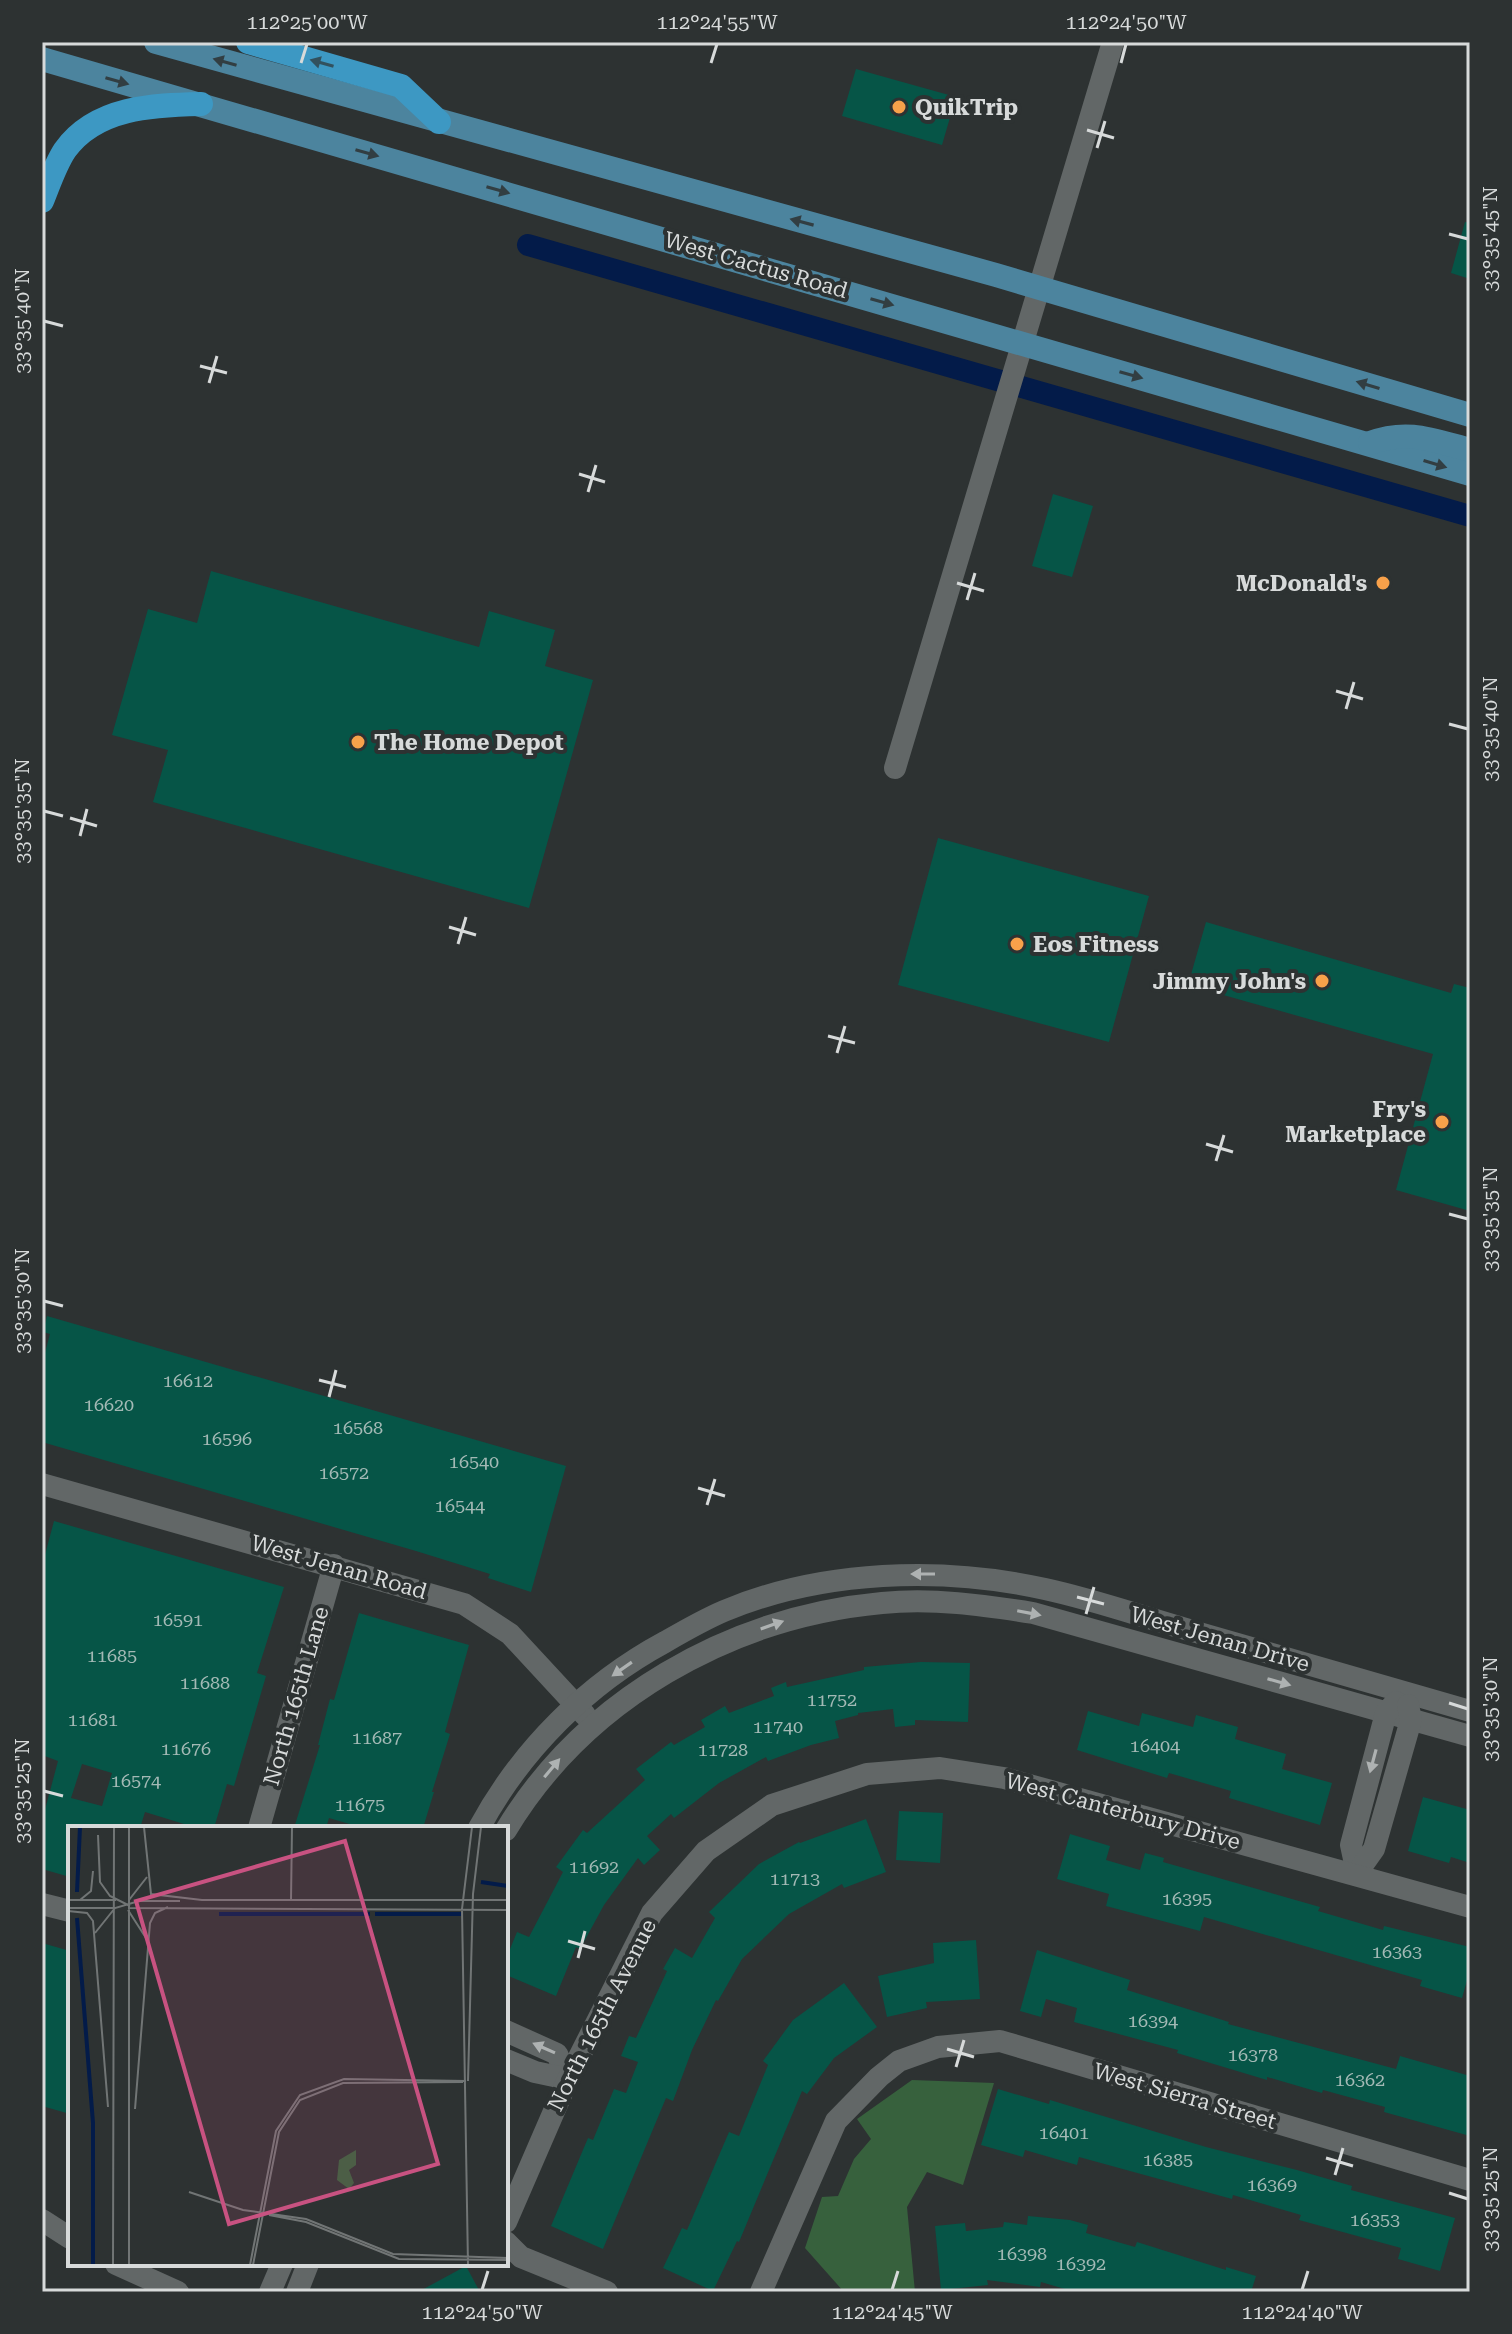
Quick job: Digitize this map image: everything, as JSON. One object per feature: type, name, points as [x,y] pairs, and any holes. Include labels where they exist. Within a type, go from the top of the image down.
[{"type":"highway","points":[[248,42],[401,86],[439,122]]},
{"type":"highway","points":[[42,201],[65,151],[78,136],[96,123],[151,105],[201,104]]},
{"type":"main road","points":[[156,42],[1040,287],[1470,415]]},
{"type":"main road","name":"West Cactus Road","points":[[42,59],[1470,474]]},
{"type":"main road","points":[[1368,444],[1389,436],[1411,434],[1470,450]]},
{"type":"street","points":[[895,768],[1113,42]]},
{"type":"street","name":"West Jenan Road","points":[[42,1484],[464,1604],[510,1634],[594,1724]]},
{"type":"street","name":"North 165th Lane","points":[[260,1826],[334,1565]]},
{"type":"street","name":"West Jenan Drive","points":[[480,1826],[535,1745],[576,1705],[619,1670],[723,1611],[830,1582],[880,1576],[964,1575],[1047,1589],[1470,1711]]},
{"type":"street","name":"West Jenan Drive","points":[[508,1827],[566,1750],[594,1724],[665,1672],[700,1654],[806,1613],[883,1602],[967,1603],[1047,1617],[1470,1736]]},
{"type":"street","points":[[1357,1873],[1351,1845],[1386,1713],[1405,1692]]},
{"type":"street","points":[[1357,1873],[1374,1849],[1411,1720],[1405,1692]]},
{"type":"street","name":"West Canterbury Drive","points":[[772,1805],[867,1774],[940,1768],[1004,1778],[1357,1873],[1470,1907]]},
{"type":"street","name":"North 165th Avenue","points":[[508,2217],[568,2079],[652,1913],[706,1851],[772,1805]]},
{"type":"street","points":[[42,1904],[68,1910]]},
{"type":"street","points":[[508,2032],[557,2054],[568,2079]]},
{"type":"street","name":"West Sierra Street","points":[[761,2292],[836,2121],[899,2061],[938,2047],[1000,2041],[1470,2180]]},
{"type":"street","points":[[508,2061],[535,2072],[568,2079]]},
{"type":"street","points":[[42,2220],[68,2237]]},
{"type":"street","points":[[508,2244],[521,2257],[607,2292]]},
{"type":"street","points":[[120,2266],[178,2292]]},
{"type":"street","points":[[270,2292],[281,2266]]},
{"type":"street","points":[[297,2292],[307,2266]]},
{"type":"green space","points":[[912,2080],[994,2083],[963,2185],[927,2172],[907,2207],[915,2292],[844,2292],[805,2248],[822,2197],[838,2196],[854,2159],[871,2139],[857,2119]]},
{"type":"building","name":"QuikTrip","points":[[856,69],[956,97],[942,145],[842,116]]},
{"type":"building","points":[[1465,222],[1470,223],[1470,279],[1451,273]]},
{"type":"building","points":[[1053,494],[1093,506],[1072,577],[1032,566]]},
{"type":"building","name":"The Home Depot","points":[[211,571],[479,647],[489,611],[555,630],[545,666],[593,680],[529,908],[153,802],[168,750],[112,735],[148,609],[197,623]]},
{"type":"building","points":[[938,838],[1149,896],[1109,1042],[898,985]]},
{"type":"building","points":[[1206,922],[1451,993],[1454,984],[1470,988],[1470,1211],[1396,1190],[1433,1054],[1188,985]]},
{"type":"building","points":[[47,1316],[566,1466],[531,1592],[488,1578],[490,1574],[416,1551],[42,1442],[42,1364],[50,1334],[43,1332]]},
{"type":"building","points":[[54,1521],[284,1587],[257,1673],[266,1676],[234,1786],[227,1784],[215,1826],[190,1826],[145,1812],[141,1826],[68,1826],[68,1876],[42,1869],[42,1821],[58,1761],[42,1755],[42,1566]],"holes":[[[82,1764],[112,1773],[102,1806],[71,1798]]]},
{"type":"building","points":[[359,1613],[469,1645],[445,1732],[450,1734],[424,1826],[356,1826],[329,1818],[327,1826],[295,1826],[320,1745],[330,1699],[334,1700]]},
{"type":"building","points":[[921,1662],[970,1663],[968,1722],[915,1720],[915,1725],[895,1727],[893,1709],[858,1713],[835,1721],[839,1738],[768,1761],[766,1757],[719,1783],[674,1818],[671,1814],[647,1836],[660,1850],[644,1865],[638,1858],[604,1905],[580,1949],[576,1947],[556,1996],[508,1976],[508,1954],[517,1932],[529,1937],[563,1872],[556,1867],[583,1830],[587,1833],[645,1780],[636,1769],[671,1742],[674,1745],[705,1727],[701,1720],[725,1706],[729,1713],[774,1696],[771,1688],[786,1682],[787,1687],[864,1670],[864,1667]]},
{"type":"building","points":[[1088,1711],[1139,1726],[1142,1713],[1193,1727],[1196,1715],[1238,1727],[1235,1739],[1286,1754],[1282,1769],[1332,1783],[1320,1825],[1229,1798],[1231,1791],[1169,1773],[1167,1778],[1077,1750]]},
{"type":"building","points":[[1423,1797],[1470,1810],[1470,1863],[1451,1857],[1449,1863],[1408,1851]]},
{"type":"building","points":[[899,1811],[943,1813],[940,1863],[896,1860]]},
{"type":"building","points":[[866,1819],[886,1872],[844,1888],[842,1884],[789,1914],[742,1959],[716,2000],[692,2050],[673,2101],[666,2098],[603,2249],[551,2226],[588,2138],[593,2140],[614,2089],[626,2093],[638,2062],[621,2056],[629,2036],[636,2038],[667,1971],[663,1969],[675,1948],[692,1958],[715,1918],[709,1912],[759,1864],[799,1842]]},
{"type":"building","points":[[1070,1834],[1110,1846],[1106,1860],[1140,1870],[1145,1853],[1164,1858],[1163,1862],[1320,1907],[1318,1911],[1383,1930],[1384,1926],[1470,1947],[1470,1970],[1462,1998],[1420,1986],[1422,1980],[1204,1917],[1200,1931],[1106,1906],[1109,1894],[1057,1879]]},
{"type":"building","points":[[976,1940],[980,1999],[926,2002],[927,2008],[887,2017],[878,1976],[934,1963],[933,1943]]},
{"type":"building","points":[[42,1943],[68,1950],[68,2113],[42,2106]]},
{"type":"building","points":[[1037,1950],[1130,1980],[1127,1990],[1228,2024],[1396,2069],[1400,2056],[1470,2076],[1470,2136],[1384,2112],[1385,2107],[1267,2077],[1267,2080],[1177,2053],[1178,2050],[1074,2022],[1077,2008],[1046,1999],[1041,2017],[1020,2011]]},
{"type":"building","points":[[844,1983],[877,2027],[834,2058],[807,2094],[802,2091],[739,2242],[713,2291],[663,2268],[682,2228],[687,2230],[729,2132],[739,2136],[768,2065],[763,2061],[793,2020]]},
{"type":"building","points":[[998,2089],[1049,2104],[1050,2100],[1455,2218],[1440,2271],[1398,2259],[1401,2248],[1299,2220],[1301,2215],[1233,2195],[1232,2199],[1079,2157],[1077,2165],[1025,2150],[1023,2157],[981,2145]]},
{"type":"building","points":[[1028,2216],[1070,2220],[1088,2225],[1086,2233],[1135,2247],[1137,2242],[1226,2270],[1226,2267],[1256,2276],[1251,2292],[1075,2292],[1041,2282],[1040,2287],[987,2280],[988,2285],[941,2290],[935,2226],[965,2223],[966,2231],[1003,2227],[1004,2222],[1027,2225]]},
{"type":"building","points":[[466,2266],[480,2292],[418,2292]]},
{"type":"waterway","points":[[528,245],[1470,516]]},
{"type":"place","name":"QuikTrip","points":[[899,107]]},
{"type":"place","name":"McDonald's","points":[[1383,583]]},
{"type":"place","name":"The Home Depot","points":[[358,742]]},
{"type":"place","name":"Eos Fitness","points":[[1017,944]]},
{"type":"place","name":"Jimmy John's","points":[[1322,981]]},
{"type":"place","name":"Fry's Marketplace","points":[[1442,1122]]}]
